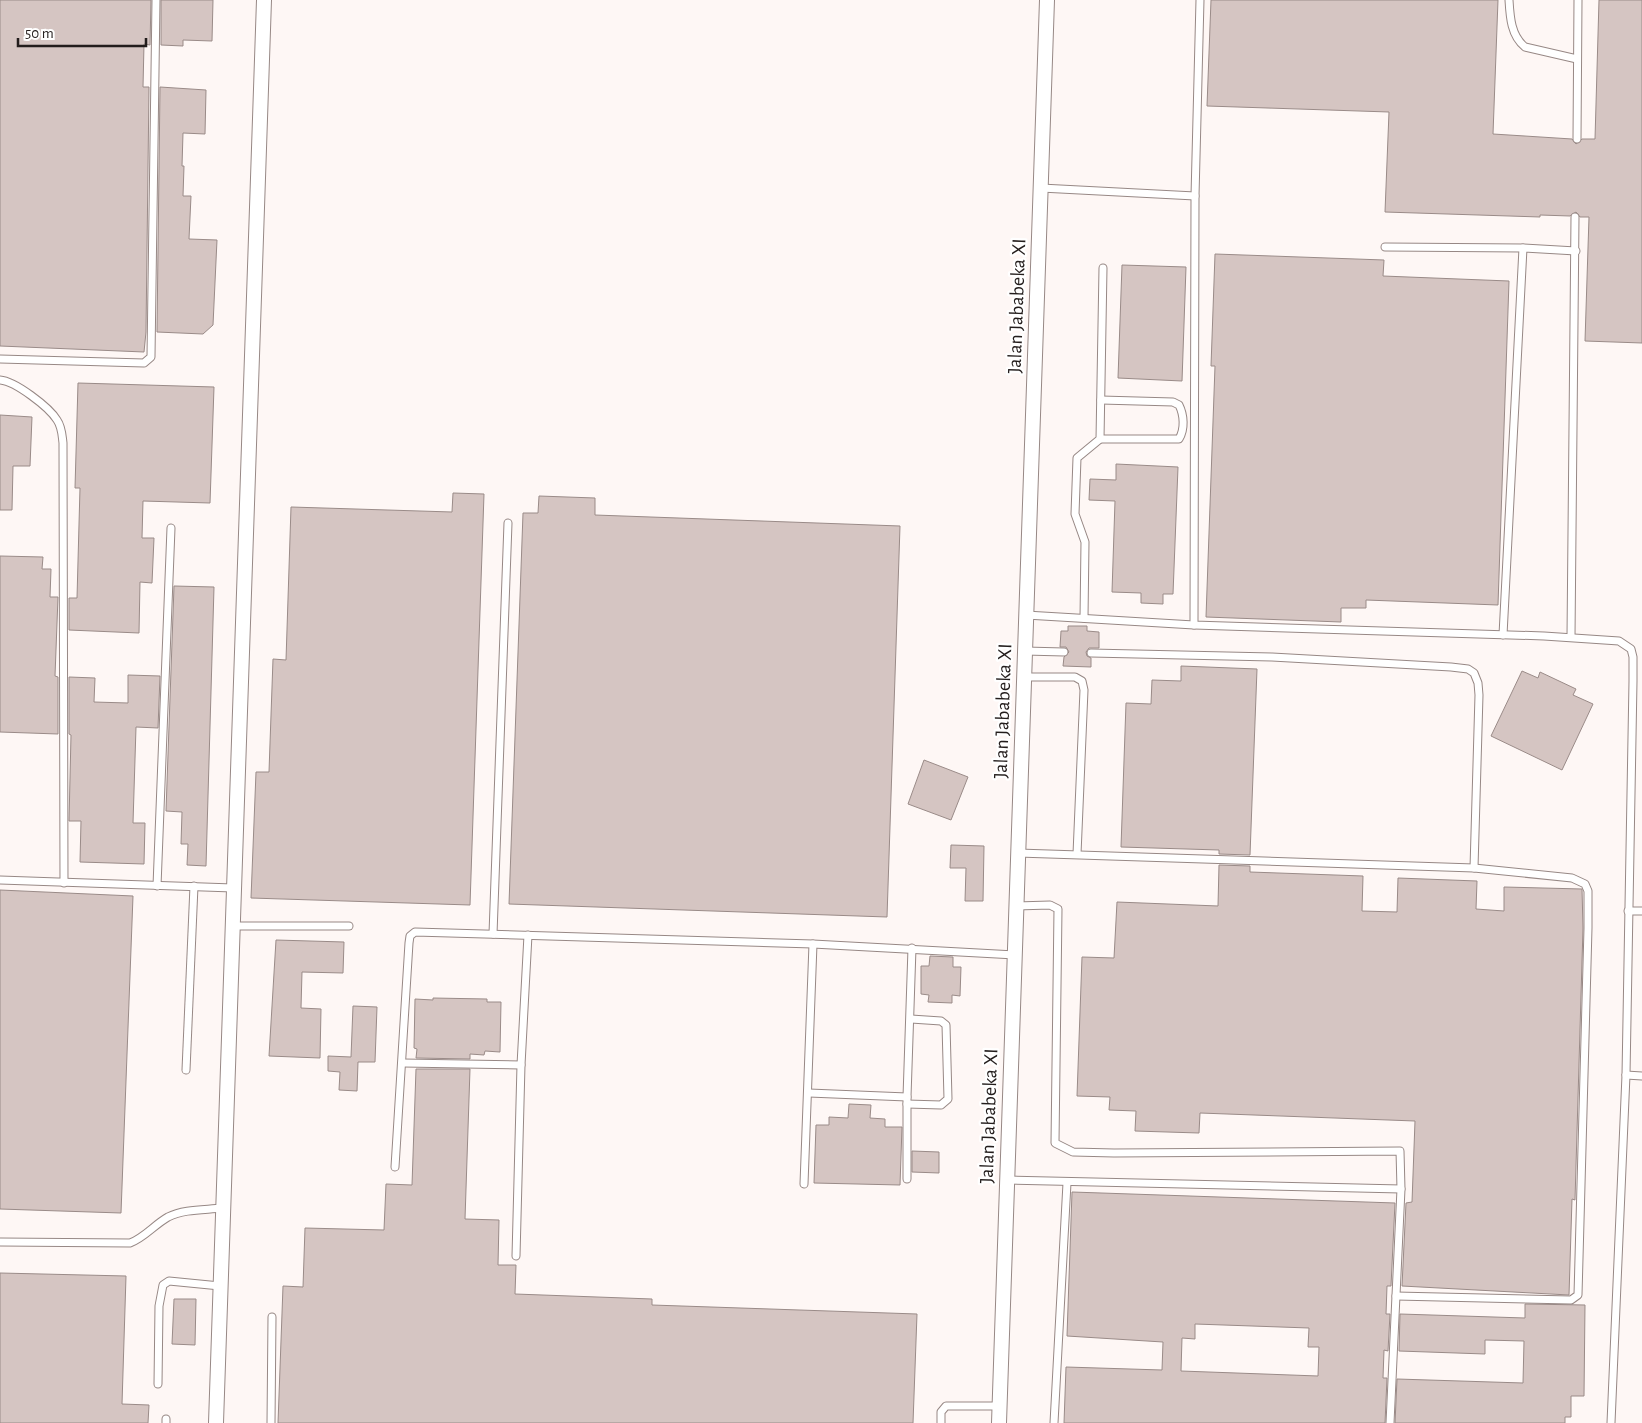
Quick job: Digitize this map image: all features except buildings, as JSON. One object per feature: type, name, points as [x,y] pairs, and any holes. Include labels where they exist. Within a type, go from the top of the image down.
[{"type":"street","points":[[216,1423],[264,0]]},
{"type":"street","name":"Jalan Jababeka XI","points":[[999,1423],[1047,0]]},
{"type":"lane","points":[[0,359],[144,363],[151,357],[156,0]]},
{"type":"lane","points":[[1194,625],[1194,196],[1200,0]]},
{"type":"lane","points":[[1509,0],[1510,18],[1518,42],[1525,47],[1577,59]]},
{"type":"lane","points":[[1577,139],[1578,0]]},
{"type":"lane","points":[[1041,188],[1194,196]]},
{"type":"lane","points":[[1571,638],[1575,217]]},
{"type":"lane","points":[[1385,247],[1523,248],[1576,251]]},
{"type":"lane","points":[[1503,635],[1523,248]]},
{"type":"lane","points":[[1100,439],[1103,268]]},
{"type":"lane","points":[[0,380],[11,383],[40,402],[51,412],[61,427],[63,443],[64,883]]},
{"type":"lane","points":[[1084,618],[1085,542],[1075,514],[1077,458],[1100,439],[1179,439],[1183,426],[1182,411],[1179,405],[1173,402],[1101,400]]},
{"type":"lane","points":[[493,934],[508,523]]},
{"type":"lane","points":[[157,886],[172,528]]},
{"type":"lane","points":[[1026,615],[1194,625],[1571,638],[1619,641],[1630,649],[1633,657],[1626,1075],[1612,1423]]},
{"type":"lane","points":[[1025,651],[1064,652]]},
{"type":"lane","points":[[1091,653],[1272,657],[1404,663],[1468,669],[1477,678],[1479,695],[1474,868]]},
{"type":"lane","points":[[1024,677],[1075,677],[1082,681],[1084,690],[1077,854]]},
{"type":"lane","points":[[1018,853],[1474,868],[1572,878],[1580,881],[1588,888],[1578,1295],[1571,1300],[1396,1296]]},
{"type":"lane","points":[[0,880],[233,888]]},
{"type":"lane","points":[[186,1070],[194,886]]},
{"type":"lane","points":[[1016,906],[1050,905],[1058,909],[1055,1143],[1073,1152],[1106,1153],[1397,1150],[1401,1153],[1390,1423]]},
{"type":"lane","points":[[1628,911],[1642,911]]},
{"type":"lane","points":[[232,926],[348,926]]},
{"type":"lane","points":[[395,1167],[410,936],[415,932],[813,944],[1015,955]]},
{"type":"lane","points":[[516,1256],[520,1065],[528,935]]},
{"type":"lane","points":[[804,1184],[813,944]]},
{"type":"lane","points":[[907,1179],[907,1100],[912,948]]},
{"type":"lane","points":[[808,1093],[907,1100],[940,1105],[948,1098],[946,1025],[941,1021],[911,1019]]},
{"type":"lane","points":[[402,1063],[520,1065]]},
{"type":"lane","points":[[1626,1075],[1642,1076]]},
{"type":"lane","points":[[1007,1180],[1067,1183],[1401,1189]]},
{"type":"lane","points":[[1054,1423],[1067,1183]]},
{"type":"lane","points":[[0,1242],[130,1244],[139,1240],[167,1218],[180,1213],[222,1208]]},
{"type":"lane","points":[[158,1384],[159,1306],[162,1285],[169,1281],[220,1286]]},
{"type":"lane","points":[[271,1423],[272,1317]]},
{"type":"lane","points":[[942,1423],[941,1412],[946,1406],[1000,1406]]}]
